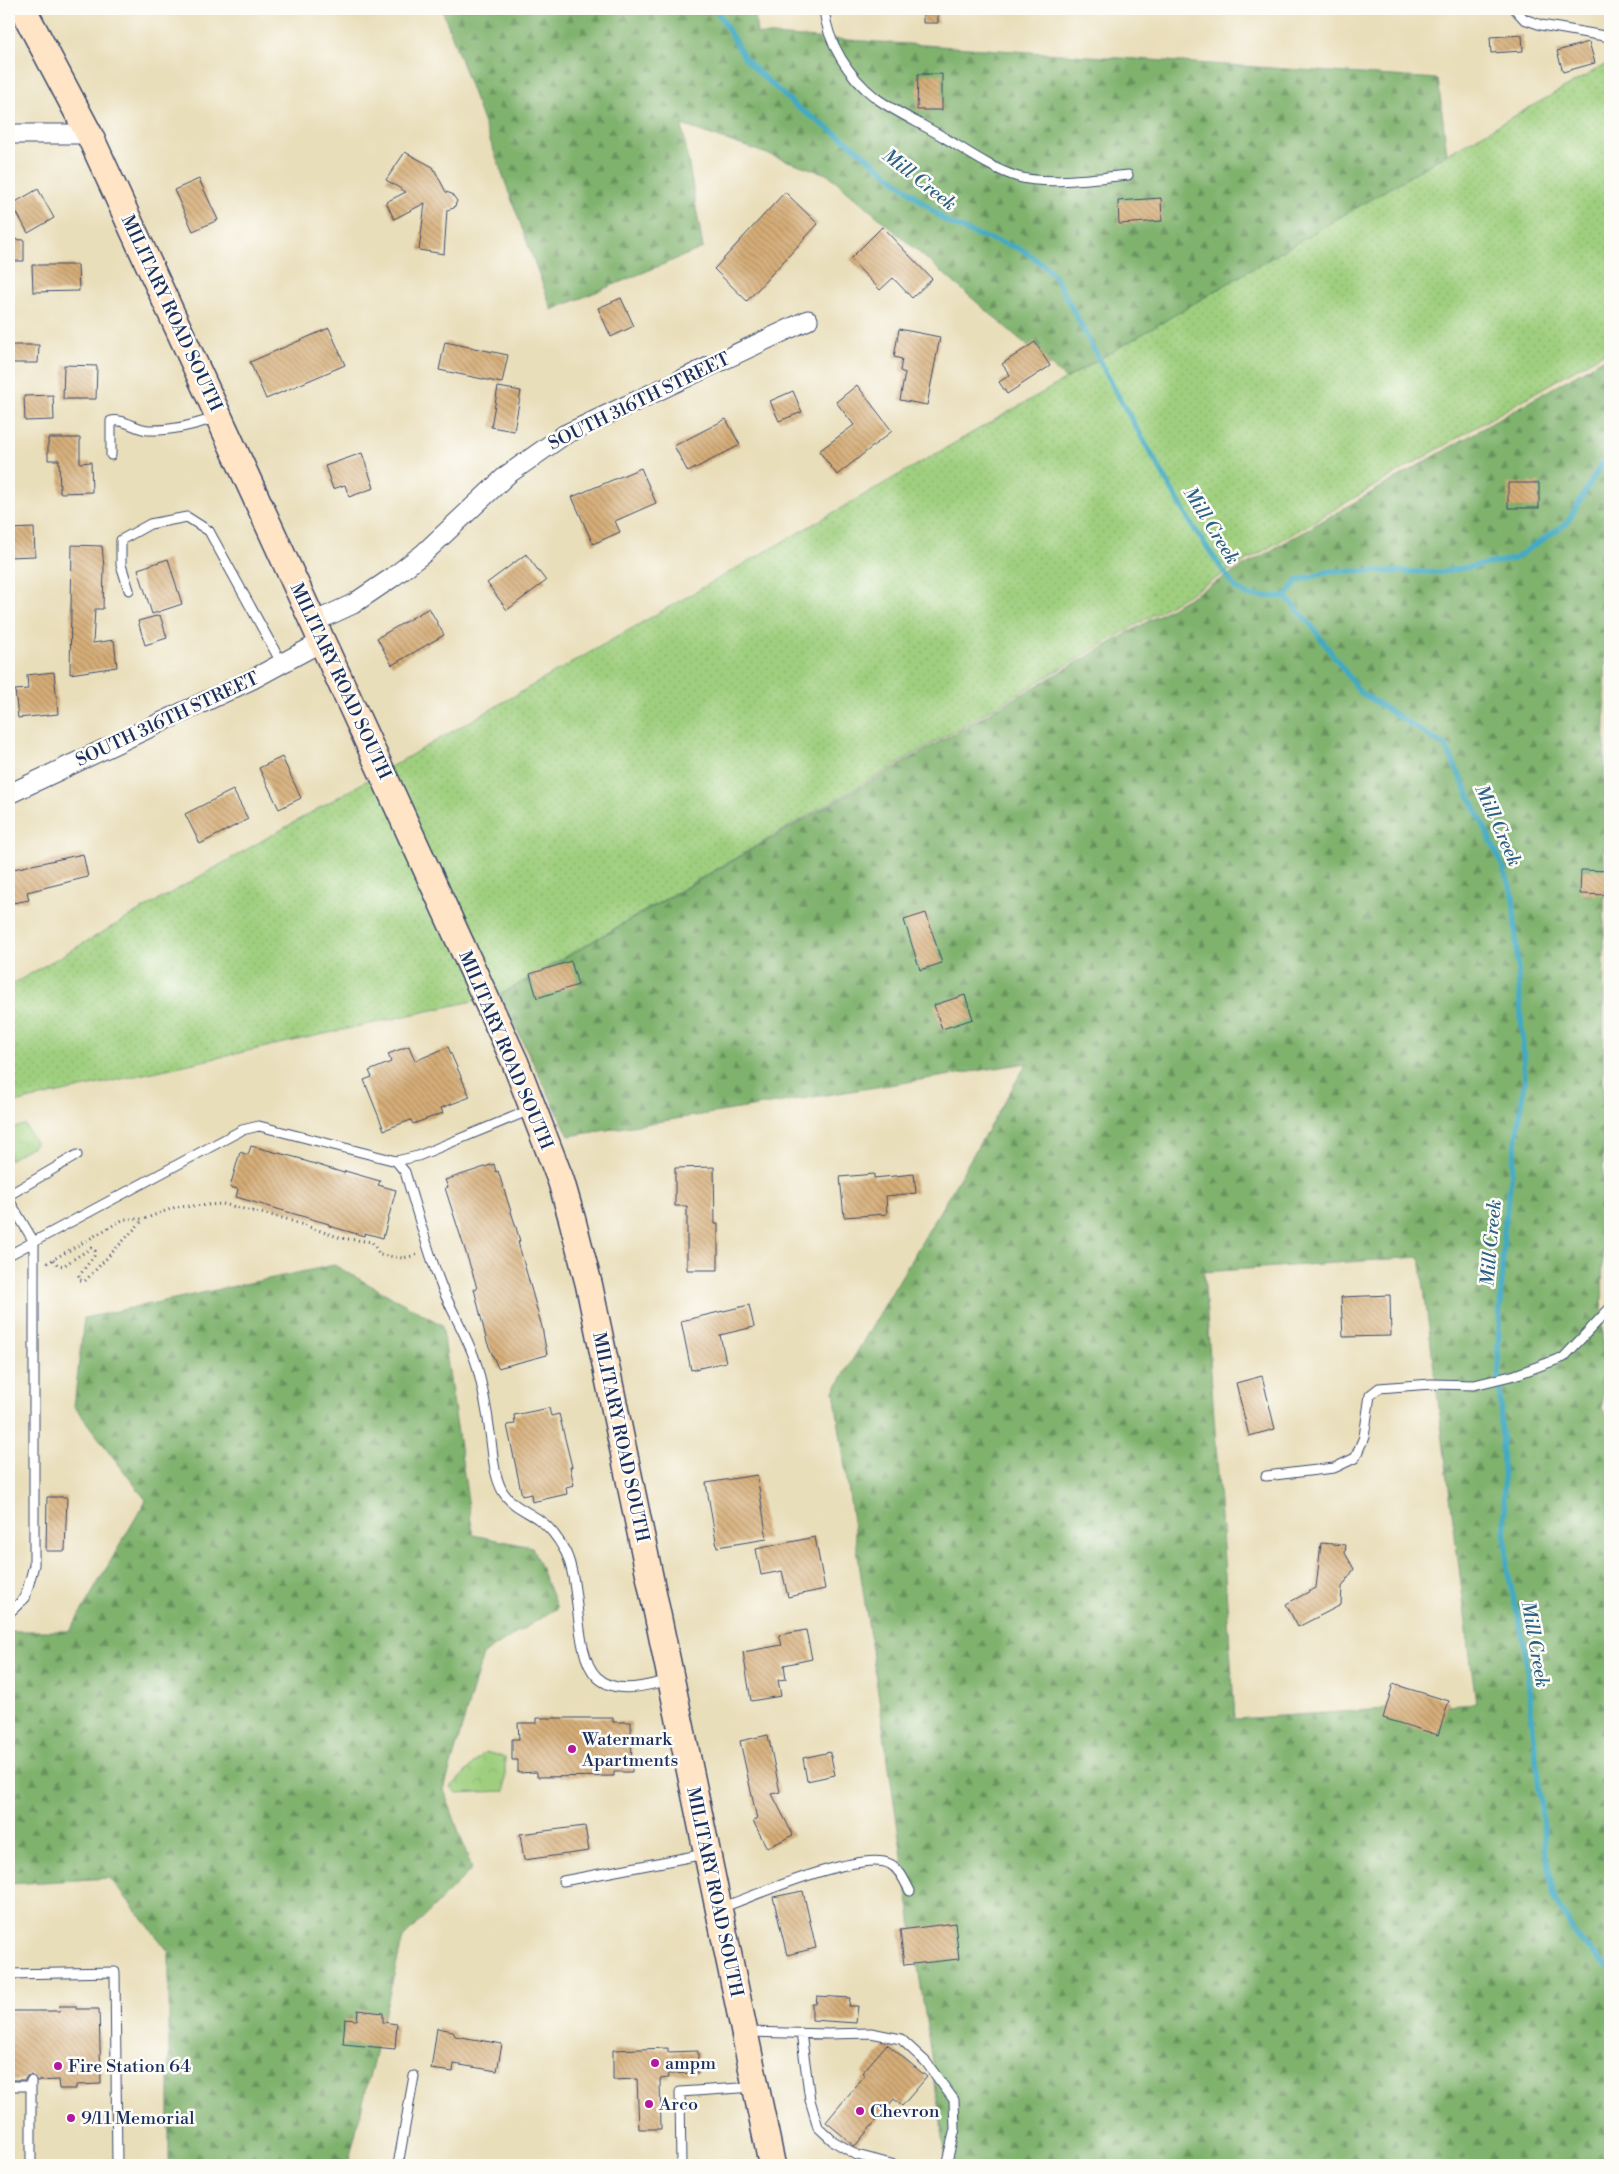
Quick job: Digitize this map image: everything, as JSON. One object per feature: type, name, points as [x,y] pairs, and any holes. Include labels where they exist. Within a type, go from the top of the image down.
[{"type":"main road","name":"MILITARY ROAD SOUTH","points":[[23,9],[89,134],[319,632],[515,1062],[561,1182],[582,1254],[772,2165]]},
{"type":"street","points":[[9,134],[89,134]]},
{"type":"street","name":"SOUTH 316TH STREET","points":[[9,794],[282,664],[353,604],[393,577],[424,552],[507,474],[564,435],[808,320]]},
{"type":"lane","points":[[824,9],[826,22],[838,54],[853,74],[876,98],[985,162],[1019,177],[1029,178],[1090,179],[1128,174]]},
{"type":"lane","points":[[1515,9],[1524,19],[1610,37]]},
{"type":"lane","points":[[111,455],[111,421],[116,420],[146,430],[196,424],[219,416]]},
{"type":"lane","points":[[129,590],[122,565],[121,540],[150,524],[187,517],[208,531],[282,664]]},
{"type":"lane","points":[[9,1255],[242,1130],[259,1126],[396,1161],[418,1156],[533,1109]]},
{"type":"lane","points":[[9,1195],[78,1155]]},
{"type":"lane","points":[[396,1161],[405,1172],[440,1281],[466,1336],[476,1364],[486,1404],[497,1478],[504,1493],[519,1508],[540,1520],[555,1535],[565,1551],[573,1575],[584,1648],[589,1666],[598,1678],[612,1686],[627,1688],[672,1680]]},
{"type":"lane","points":[[9,1200],[34,1242],[34,1565],[26,1598],[9,1614]]},
{"type":"lane","points":[[1266,1476],[1334,1468],[1355,1458],[1364,1437],[1370,1395],[1379,1388],[1431,1384],[1474,1385],[1515,1374],[1564,1357],[1610,1308]]},
{"type":"lane","points":[[563,1881],[707,1854]]},
{"type":"lane","points":[[719,1908],[831,1868],[863,1862],[889,1864],[900,1874],[910,1892]]},
{"type":"lane","points":[[9,1974],[115,1972],[117,2165]]},
{"type":"lane","points":[[744,2032],[871,2033],[900,2039],[926,2062],[954,2100],[956,2129],[946,2165]]},
{"type":"lane","points":[[801,2033],[810,2100],[818,2127],[833,2140],[857,2155],[895,2165]]},
{"type":"lane","points":[[398,2165],[414,2076]]},
{"type":"lane","points":[[9,2086],[31,2083],[31,2165]]},
{"type":"lane","points":[[682,2165],[680,2092],[756,2087]]},
{"type":"path","points":[[34,1271],[124,1219],[144,1219],[176,1207],[223,1204],[286,1219],[341,1238],[372,1242],[380,1255],[403,1258],[430,1252]]},
{"type":"path","points":[[53,1260],[58,1265],[63,1266],[91,1248],[95,1251],[94,1256],[79,1276],[80,1280],[84,1281],[144,1219]]},
{"type":"green space","points":[[442,9],[754,9],[757,34],[1438,79],[1447,154],[1066,379],[829,175],[682,125],[703,248],[552,310]]},
{"type":"green space","points":[[1610,62],[1610,349],[500,995],[9,1104],[9,986],[1066,379],[1447,154]]},
{"type":"green space","points":[[1610,355],[1610,462],[1606,462],[1602,1409],[1610,1419],[1610,2165],[947,2165],[834,1391],[1027,1063],[569,1136],[500,995]],"holes":[[[1420,1257],[1476,1703],[1235,1719],[1204,1272]]]},
{"type":"green space","points":[[25,1125],[36,1144],[9,1160],[9,1129]]},
{"type":"green space","points":[[334,1265],[442,1325],[473,1535],[532,1547],[557,1608],[483,1654],[444,1790],[472,1869],[403,1938],[349,2160],[169,2163],[169,1952],[110,1878],[9,1884],[9,1631],[70,1631],[146,1500],[74,1406],[84,1318]]},
{"type":"green space","points":[[485,1752],[505,1757],[505,1791],[457,1793],[451,1787]]},
{"type":"building","points":[[923,9],[938,9],[938,23],[923,23]]},
{"type":"building","points":[[1522,35],[1523,51],[1491,53],[1490,37]]},
{"type":"building","points":[[1589,42],[1595,63],[1563,72],[1557,51]]},
{"type":"building","points":[[918,74],[942,74],[942,110],[917,110]]},
{"type":"building","points":[[405,152],[433,167],[446,192],[452,194],[457,201],[454,208],[447,210],[444,254],[419,250],[425,203],[394,219],[386,202],[406,192],[386,180]]},
{"type":"building","points":[[199,179],[218,220],[193,231],[174,190]]},
{"type":"building","points":[[38,189],[54,218],[28,233],[12,204]]},
{"type":"building","points":[[785,192],[818,224],[747,301],[714,269]]},
{"type":"building","points":[[1161,198],[1162,221],[1119,224],[1118,201]]},
{"type":"building","points":[[882,227],[932,279],[912,298],[893,278],[880,290],[850,259]]},
{"type":"building","points":[[9,239],[24,240],[24,261],[9,261]]},
{"type":"building","points":[[32,265],[78,265],[79,291],[33,292]]},
{"type":"building","points":[[621,298],[634,326],[611,337],[598,308]]},
{"type":"building","points":[[329,328],[345,365],[266,399],[250,362]]},
{"type":"building","points":[[899,329],[940,337],[927,405],[900,400],[905,373],[900,371],[902,359],[894,357]]},
{"type":"building","points":[[445,342],[508,355],[502,383],[439,370]]},
{"type":"building","points":[[1035,342],[1050,366],[1007,394],[999,382],[1010,375],[1002,364]]},
{"type":"building","points":[[9,345],[39,345],[38,363],[9,363]]},
{"type":"building","points":[[64,365],[97,366],[96,399],[63,399]]},
{"type":"building","points":[[857,385],[892,431],[837,475],[819,451],[854,425],[836,402]]},
{"type":"building","points":[[498,387],[521,391],[514,431],[491,427]]},
{"type":"building","points":[[793,391],[802,412],[779,421],[770,401]]},
{"type":"building","points":[[53,395],[54,420],[25,421],[24,396]]},
{"type":"building","points":[[726,419],[740,445],[688,472],[674,446]]},
{"type":"building","points":[[48,438],[80,438],[80,463],[91,462],[92,492],[60,493],[59,460],[48,460]]},
{"type":"building","points":[[362,453],[374,488],[349,497],[345,485],[333,489],[325,466]]},
{"type":"building","points":[[641,468],[656,503],[615,521],[620,532],[593,544],[572,497]]},
{"type":"building","points":[[1508,483],[1539,483],[1539,508],[1508,508]]},
{"type":"building","points":[[34,528],[35,556],[9,557],[9,529]]},
{"type":"building","points":[[72,545],[102,546],[104,567],[103,609],[95,609],[93,643],[114,640],[117,667],[70,674]]},
{"type":"building","points":[[526,554],[546,581],[507,610],[487,583]]},
{"type":"building","points":[[168,559],[182,604],[152,614],[138,569]]},
{"type":"building","points":[[429,608],[444,635],[392,665],[377,638]]},
{"type":"building","points":[[160,615],[167,638],[145,645],[138,621]]},
{"type":"building","points":[[54,672],[58,714],[18,718],[15,690],[28,689],[27,675]]},
{"type":"building","points":[[282,757],[301,798],[279,809],[259,768]]},
{"type":"building","points":[[233,790],[248,819],[200,844],[185,814]]},
{"type":"building","points":[[83,854],[88,877],[27,892],[29,900],[13,903],[9,883],[9,870]]},
{"type":"building","points":[[1581,870],[1610,871],[1610,895],[1580,894]]},
{"type":"building","points":[[926,913],[942,963],[920,970],[904,920]]},
{"type":"building","points":[[571,961],[578,985],[537,998],[530,974]]},
{"type":"building","points":[[965,995],[973,1019],[942,1029],[934,1005]]},
{"type":"building","points":[[409,1046],[415,1061],[448,1047],[470,1097],[441,1108],[443,1113],[413,1124],[411,1120],[384,1130],[364,1080],[372,1077],[369,1071],[391,1062],[388,1054]]},
{"type":"building","points":[[251,1146],[302,1159],[344,1173],[345,1171],[380,1181],[378,1185],[396,1190],[383,1238],[365,1233],[364,1236],[236,1197],[238,1189],[230,1187],[240,1152],[248,1155]]},
{"type":"building","points":[[494,1164],[496,1172],[498,1171],[520,1241],[518,1242],[542,1327],[547,1355],[498,1368],[487,1342],[474,1289],[477,1289],[475,1281],[445,1188],[448,1187],[445,1180]]},
{"type":"building","points":[[714,1167],[715,1224],[718,1224],[718,1270],[687,1270],[687,1206],[675,1206],[675,1168]]},
{"type":"building","points":[[874,1174],[874,1178],[914,1174],[916,1193],[886,1196],[887,1214],[844,1217],[840,1177]]},
{"type":"building","points":[[1390,1295],[1391,1336],[1343,1337],[1341,1297]]},
{"type":"building","points":[[749,1305],[754,1327],[720,1335],[726,1362],[691,1370],[681,1321]]},
{"type":"building","points":[[1262,1376],[1275,1429],[1249,1436],[1236,1383]]},
{"type":"building","points":[[549,1408],[551,1416],[559,1414],[572,1467],[570,1467],[574,1485],[566,1487],[567,1494],[532,1502],[531,1494],[522,1496],[507,1425],[515,1424],[514,1415]]},
{"type":"building","points":[[757,1475],[767,1539],[717,1547],[706,1483]]},
{"type":"building","points":[[47,1497],[67,1497],[65,1551],[46,1551]]},
{"type":"building","points":[[815,1537],[825,1589],[788,1597],[782,1571],[761,1575],[756,1549]]},
{"type":"building","points":[[1321,1543],[1346,1545],[1345,1553],[1354,1569],[1342,1587],[1341,1605],[1298,1627],[1286,1604],[1316,1588]]},
{"type":"building","points":[[806,1630],[812,1659],[784,1665],[786,1679],[778,1680],[781,1696],[751,1701],[743,1652],[782,1645],[779,1635]]},
{"type":"building","points":[[1393,1684],[1449,1701],[1438,1735],[1383,1718]]},
{"type":"building","name":"Watermark Apartments","points":[[537,1718],[613,1718],[613,1722],[631,1722],[632,1772],[614,1772],[614,1776],[537,1777],[537,1772],[518,1773],[518,1760],[512,1760],[512,1739],[519,1739],[518,1723],[537,1723]]},
{"type":"building","points":[[768,1735],[780,1792],[772,1794],[793,1835],[767,1848],[753,1821],[757,1819],[740,1741]]},
{"type":"building","points":[[830,1752],[835,1775],[807,1781],[803,1758]]},
{"type":"building","points":[[585,1826],[589,1851],[524,1860],[520,1834]]},
{"type":"building","points":[[803,1891],[816,1948],[787,1955],[773,1897]]},
{"type":"building","points":[[955,1923],[959,1959],[904,1965],[900,1930]]},
{"type":"building","points":[[817,1996],[850,1998],[849,2006],[858,2006],[856,2023],[812,2020],[812,2004],[816,2004]]},
{"type":"building","points":[[59,2006],[76,2006],[76,2009],[99,2009],[101,2084],[76,2085],[76,2089],[59,2089],[58,2080],[37,2081],[31,2075],[27,2076],[25,2080],[9,2080],[9,2011],[60,2011]]},
{"type":"building","points":[[358,2010],[383,2013],[383,2022],[397,2024],[395,2049],[343,2044],[345,2019],[357,2020]]},
{"type":"building","points":[[437,2028],[453,2031],[455,2036],[502,2044],[497,2071],[454,2064],[453,2072],[431,2069]]},
{"type":"building","points":[[887,2044],[927,2077],[902,2106],[894,2099],[855,2146],[826,2122],[865,2075],[862,2073]]},
{"type":"building","name":"ampm","points":[[668,2048],[668,2052],[698,2051],[698,2073],[668,2074],[669,2078],[660,2079],[661,2129],[639,2129],[637,2079],[613,2080],[613,2050]]},
{"type":"waterway","name":"Mill Creek","points":[[716,9],[744,57],[797,107],[847,141],[947,222],[972,233],[1021,249],[1045,266],[1055,277],[1116,392],[1192,525],[1235,588],[1250,596],[1286,597],[1311,625],[1360,692],[1446,747],[1499,858],[1513,894],[1525,1079],[1504,1229],[1498,1348],[1507,1569],[1525,1649],[1546,1857],[1555,1900],[1575,1935],[1610,1969]]},
{"type":"waterway","points":[[1286,597],[1297,581],[1331,571],[1442,572],[1514,559],[1567,523],[1610,449]]},
{"type":"place","name":"Watermark Apartments","points":[[572,1749]]},
{"type":"place","name":"ampm","points":[[655,2063]]},
{"type":"place","name":"Fire Station 64","points":[[58,2066]]},
{"type":"place","name":"Arco","points":[[649,2104]]},
{"type":"place","name":"Chevron","points":[[860,2111]]},
{"type":"place","name":"9/11 Memorial","points":[[71,2118]]}]
